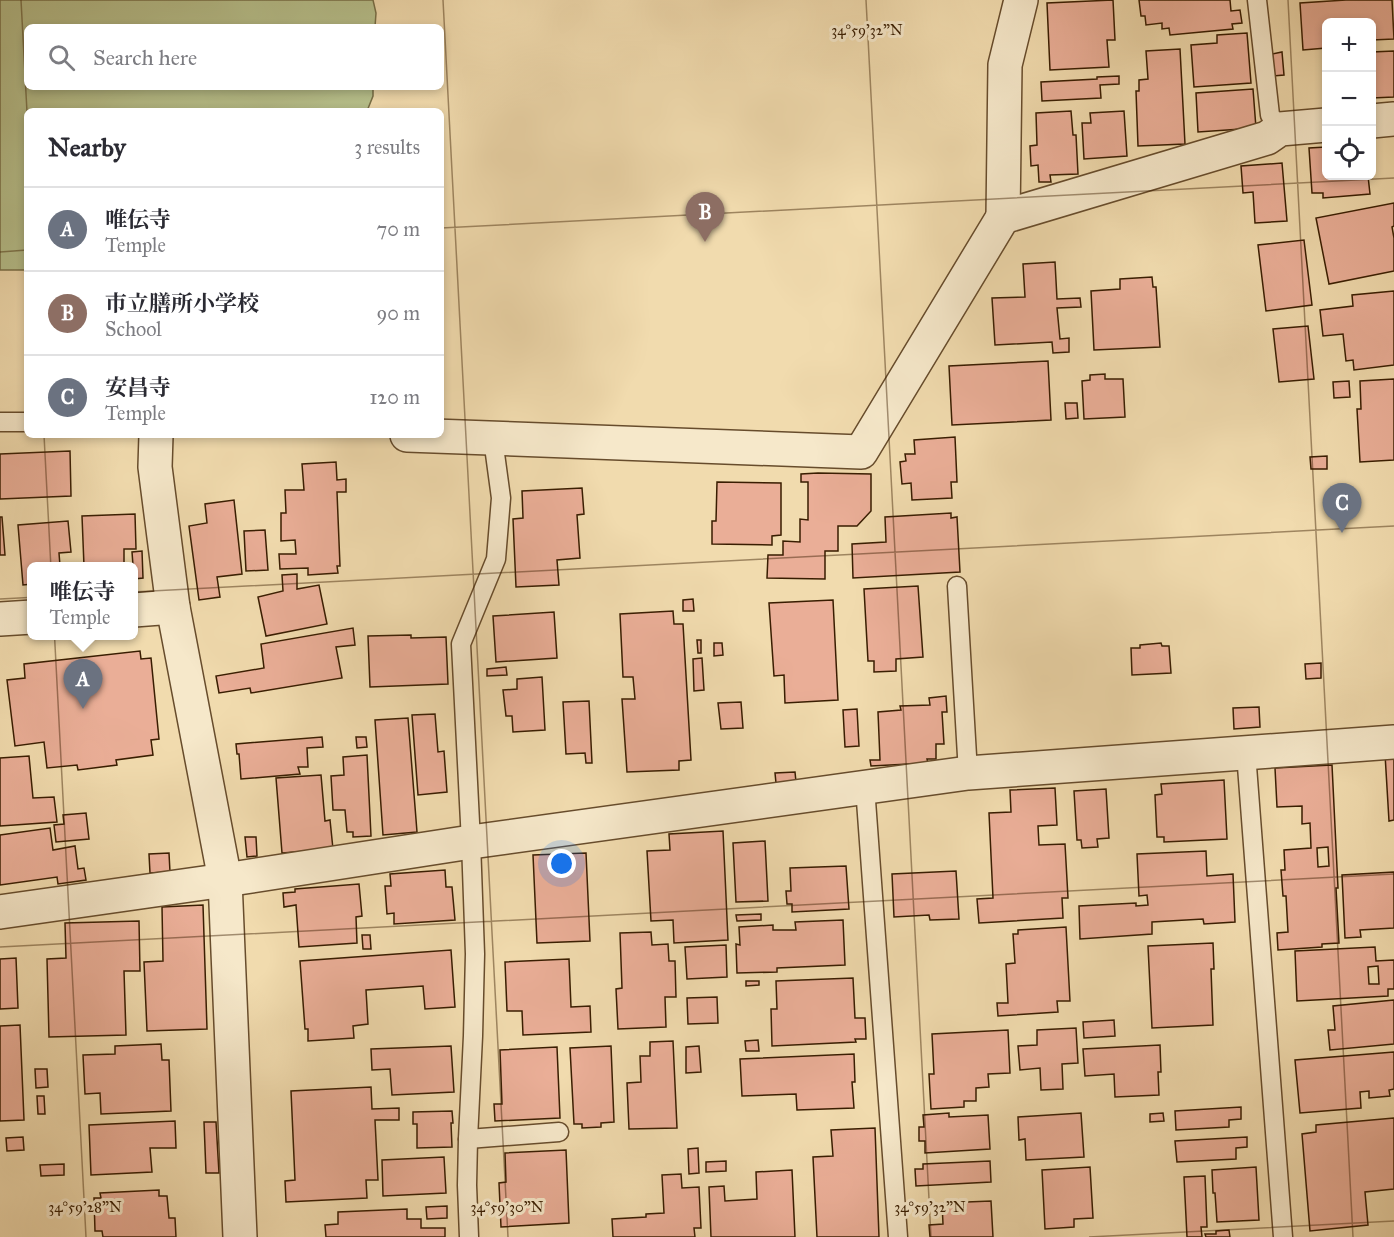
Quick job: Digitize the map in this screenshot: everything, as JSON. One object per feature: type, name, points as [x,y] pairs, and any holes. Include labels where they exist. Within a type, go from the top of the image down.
[{"type":"street","points":[[444,437],[861,452],[1003,217],[1005,65],[1021,0]]},
{"type":"street","points":[[1376,121],[1394,119]]},
{"type":"street","points":[[1003,217],[1267,138],[1280,129],[1322,125]]},
{"type":"street","points":[[156,438],[155,467],[173,607],[225,880],[240,1237]]},
{"type":"street","points":[[138,610],[173,607]]},
{"type":"street","points":[[0,619],[27,616]]},
{"type":"street","points":[[0,912],[471,842],[968,773],[1394,742]]},
{"type":"lane","points":[[1257,0],[1270,115],[1280,129]]},
{"type":"lane","points":[[0,422],[24,422]]},
{"type":"lane","points":[[469,1237],[467,1185],[475,954],[461,644],[496,559],[501,498],[493,439]]},
{"type":"lane","points":[[957,586],[968,773]]},
{"type":"lane","points":[[1246,753],[1283,1237]]},
{"type":"lane","points":[[865,787],[898,1237]]},
{"type":"lane","points":[[468,1138],[559,1132]]},
{"type":"green space","points":[[0,0],[373,0],[375,24],[24,24],[24,90],[373,90],[373,96],[368,108],[24,108],[24,270],[0,270]]},
{"type":"building","points":[[1113,0],[1115,40],[1107,40],[1109,67],[1050,70],[1047,3]]},
{"type":"building","points":[[1139,0],[1230,0],[1231,11],[1240,10],[1242,23],[1232,24],[1233,29],[1170,35],[1169,28],[1162,29],[1162,23],[1146,25],[1145,16],[1141,16]]},
{"type":"building","points":[[1392,0],[1394,39],[1376,40],[1376,18],[1322,18],[1322,48],[1303,50],[1300,3]]},
{"type":"building","points":[[1247,33],[1251,83],[1194,87],[1191,45],[1217,43],[1217,35]]},
{"type":"building","points":[[1180,49],[1185,144],[1138,146],[1136,91],[1139,91],[1139,80],[1148,79],[1146,51]]},
{"type":"building","points":[[1394,51],[1394,97],[1376,98],[1376,52]]},
{"type":"building","points":[[1282,52],[1284,75],[1273,76],[1272,54]]},
{"type":"building","points":[[1119,76],[1119,84],[1100,85],[1101,98],[1042,101],[1041,82]]},
{"type":"building","points":[[1253,89],[1256,128],[1198,132],[1196,93]]},
{"type":"building","points":[[1071,111],[1073,135],[1076,135],[1078,174],[1050,175],[1051,182],[1039,182],[1038,165],[1031,166],[1030,146],[1037,145],[1036,113]]},
{"type":"building","points":[[1124,111],[1127,156],[1084,159],[1082,123],[1091,123],[1090,113]]},
{"type":"building","points":[[1322,147],[1322,180],[1368,180],[1370,194],[1323,198],[1323,193],[1312,193],[1309,148]]},
{"type":"building","points":[[1282,163],[1287,221],[1255,223],[1253,192],[1243,193],[1241,166]]},
{"type":"building","points":[[1394,203],[1394,226],[1392,227],[1394,271],[1329,284],[1316,218]]},
{"type":"building","points":[[1304,240],[1312,305],[1266,311],[1258,245]]},
{"type":"building","points":[[1055,262],[1057,299],[1080,298],[1081,307],[1057,308],[1060,339],[1069,338],[1069,352],[1053,353],[1052,342],[995,345],[992,298],[1025,297],[1023,264]]},
{"type":"building","points":[[1152,277],[1153,287],[1156,287],[1160,347],[1094,350],[1091,291],[1120,289],[1120,279]]},
{"type":"building","points":[[1394,291],[1394,365],[1354,370],[1353,360],[1346,361],[1343,334],[1323,336],[1320,310],[1353,306],[1352,295]]},
{"type":"building","points":[[1308,326],[1314,379],[1279,382],[1273,329]]},
{"type":"building","points":[[1048,361],[1051,420],[952,425],[949,366]]},
{"type":"building","points":[[1105,374],[1105,379],[1123,379],[1125,417],[1084,419],[1082,381],[1090,380],[1090,375]]},
{"type":"building","points":[[1394,379],[1394,460],[1360,462],[1357,409],[1361,409],[1360,381]]},
{"type":"building","points":[[1349,381],[1350,397],[1334,398],[1333,382]]},
{"type":"building","points":[[1065,403],[1077,403],[1078,418],[1066,419]]},
{"type":"building","points":[[955,437],[957,482],[951,482],[952,498],[912,500],[911,483],[902,484],[900,462],[906,461],[905,454],[915,454],[914,440]]},
{"type":"building","points":[[70,451],[71,496],[0,499],[0,454]]},
{"type":"building","points":[[1327,456],[1327,469],[1311,469],[1310,457]]},
{"type":"building","points":[[336,462],[337,480],[346,479],[346,492],[337,492],[340,566],[337,566],[338,573],[308,575],[308,568],[280,569],[279,554],[296,554],[295,540],[281,541],[281,513],[286,513],[285,490],[304,490],[302,464]]},
{"type":"building","points":[[801,474],[871,474],[871,511],[857,526],[838,526],[838,551],[825,551],[825,579],[767,578],[768,555],[783,555],[783,541],[800,542],[800,519],[808,520],[808,482],[801,482]]},
{"type":"building","points":[[717,482],[781,483],[781,535],[772,536],[772,545],[712,544],[712,521],[716,521]]},
{"type":"building","points":[[582,488],[584,514],[577,515],[580,558],[557,560],[559,585],[516,587],[513,519],[523,518],[522,491]]},
{"type":"building","points":[[234,500],[242,574],[217,577],[220,597],[199,600],[189,526],[207,523],[205,504]]},
{"type":"building","points":[[951,513],[951,518],[957,517],[960,572],[853,578],[852,544],[886,542],[885,517]]},
{"type":"building","points":[[135,514],[136,549],[124,549],[124,562],[84,562],[82,516]]},
{"type":"building","points":[[0,517],[2,517],[5,555],[0,555]]},
{"type":"building","points":[[68,521],[71,552],[59,553],[60,562],[27,562],[27,585],[23,585],[18,525]]},
{"type":"building","points":[[265,530],[268,570],[246,571],[244,531]]},
{"type":"building","points":[[142,551],[143,578],[138,579],[138,562],[133,562],[132,552]]},
{"type":"building","points":[[297,574],[297,589],[319,585],[327,624],[266,636],[258,597],[283,591],[282,575]]},
{"type":"building","points":[[918,586],[923,657],[896,659],[896,671],[874,672],[874,661],[868,661],[864,589]]},
{"type":"building","points":[[693,599],[694,611],[683,611],[683,600]]},
{"type":"building","points":[[833,600],[838,700],[785,703],[784,675],[774,676],[769,603]]},
{"type":"building","points":[[673,611],[674,624],[683,624],[691,760],[679,761],[679,770],[627,772],[622,699],[635,699],[633,677],[623,677],[620,614]]},
{"type":"building","points":[[554,612],[557,658],[496,662],[493,616]]},
{"type":"building","points":[[353,628],[355,645],[336,647],[342,678],[251,693],[250,688],[219,693],[216,676],[264,668],[261,644]]},
{"type":"building","points":[[411,635],[411,638],[446,637],[448,684],[370,687],[368,636]]},
{"type":"building","points":[[697,640],[701,640],[701,653],[698,653]]},
{"type":"building","points":[[714,643],[722,643],[723,655],[714,656]]},
{"type":"building","points":[[1161,643],[1162,646],[1169,646],[1171,673],[1132,675],[1131,648]]},
{"type":"building","points":[[140,651],[141,659],[151,658],[159,739],[151,740],[153,755],[116,760],[117,765],[78,770],[77,765],[47,768],[44,742],[15,746],[7,680],[25,678],[24,664]]},
{"type":"building","points":[[702,658],[704,690],[694,691],[693,659]]},
{"type":"building","points":[[1321,663],[1321,678],[1306,679],[1305,664]]},
{"type":"building","points":[[506,667],[507,675],[487,676],[487,669]]},
{"type":"building","points":[[542,677],[545,730],[513,732],[512,716],[506,716],[503,690],[517,689],[517,679]]},
{"type":"building","points":[[946,696],[947,712],[942,712],[944,744],[936,744],[936,759],[927,759],[928,763],[871,766],[870,760],[880,760],[878,712],[901,710],[900,706],[930,705],[929,698]]},
{"type":"building","points":[[589,701],[592,763],[586,763],[585,753],[566,754],[563,702]]},
{"type":"building","points":[[741,702],[743,728],[721,729],[718,703]]},
{"type":"building","points":[[1259,707],[1260,727],[1234,729],[1233,708]]},
{"type":"building","points":[[857,709],[859,746],[845,747],[843,710]]},
{"type":"building","points":[[435,714],[438,752],[444,751],[447,792],[418,795],[412,715]]},
{"type":"building","points":[[408,718],[417,832],[383,835],[375,720]]},
{"type":"building","points":[[322,737],[323,747],[307,748],[308,767],[298,767],[300,774],[241,779],[236,744]]},
{"type":"building","points":[[356,737],[366,737],[367,747],[357,748]]},
{"type":"building","points":[[1385,754],[1394,754],[1394,820],[1389,821]]},
{"type":"building","points":[[367,755],[371,836],[353,837],[353,832],[347,832],[345,810],[333,810],[331,776],[344,775],[343,757]]},
{"type":"building","points":[[29,756],[33,798],[54,797],[57,822],[0,826],[0,758]]},
{"type":"building","points":[[1332,765],[1339,943],[1322,944],[1322,947],[1278,950],[1277,933],[1288,932],[1286,896],[1283,896],[1281,870],[1285,870],[1284,850],[1311,848],[1310,823],[1302,824],[1302,806],[1277,807],[1275,768]],"holes":[[[1328,847],[1329,866],[1318,867],[1317,848]]]},
{"type":"building","points":[[795,772],[796,782],[776,783],[775,773]]},
{"type":"building","points":[[321,775],[325,821],[330,820],[333,849],[282,853],[276,778]]},
{"type":"building","points":[[1224,780],[1227,839],[1164,842],[1164,837],[1157,837],[1155,795],[1162,794],[1161,784]]},
{"type":"building","points":[[1055,788],[1057,825],[1038,826],[1039,845],[1065,844],[1068,898],[1062,898],[1063,918],[979,923],[977,899],[993,898],[989,813],[1011,812],[1010,790]]},
{"type":"building","points":[[1106,789],[1109,838],[1097,839],[1098,847],[1082,848],[1081,840],[1077,840],[1074,791]]},
{"type":"building","points":[[86,813],[89,839],[56,842],[54,825],[64,824],[63,815]]},
{"type":"building","points":[[50,828],[53,850],[75,846],[78,869],[84,868],[86,880],[58,884],[57,877],[0,885],[0,835]]},
{"type":"building","points":[[723,831],[728,940],[674,943],[673,920],[651,921],[647,851],[670,850],[669,834]]},
{"type":"building","points":[[245,837],[256,837],[257,856],[247,857]]},
{"type":"building","points":[[765,841],[768,901],[736,902],[733,843]]},
{"type":"building","points":[[1206,851],[1207,876],[1233,874],[1235,922],[1204,924],[1203,919],[1152,922],[1152,934],[1080,939],[1079,906],[1136,903],[1136,906],[1148,905],[1147,895],[1139,896],[1137,854]]},
{"type":"building","points":[[169,853],[170,872],[150,873],[149,854]]},
{"type":"building","points":[[586,853],[590,941],[537,943],[533,855]]},
{"type":"building","points":[[846,866],[849,909],[792,912],[792,904],[787,904],[786,891],[791,891],[790,868]]},
{"type":"building","points":[[445,870],[446,887],[452,887],[455,920],[394,924],[394,913],[387,914],[385,886],[391,886],[390,874]]},
{"type":"building","points":[[956,871],[959,919],[930,920],[929,915],[894,917],[892,874]]},
{"type":"building","points":[[1394,872],[1394,928],[1360,930],[1361,937],[1345,938],[1342,875]]},
{"type":"building","points":[[359,884],[362,916],[356,917],[357,943],[299,947],[296,905],[284,907],[283,893],[295,892],[295,889]]},
{"type":"building","points":[[203,905],[207,1029],[147,1031],[144,962],[163,961],[162,907]]},
{"type":"building","points":[[761,914],[761,920],[737,921],[736,915]]},
{"type":"building","points":[[843,920],[845,965],[777,968],[777,972],[737,973],[736,944],[740,945],[739,927],[773,925],[773,930],[796,930],[795,922]]},
{"type":"building","points":[[139,921],[140,971],[124,971],[126,1035],[49,1037],[47,959],[66,958],[65,923]]},
{"type":"building","points":[[1066,927],[1070,1001],[1057,1001],[1058,1012],[998,1016],[997,1003],[1008,1003],[1006,964],[1015,963],[1013,934],[1018,934],[1018,930]]},
{"type":"building","points":[[651,932],[652,945],[668,944],[669,961],[675,961],[676,997],[665,997],[666,1027],[618,1029],[616,989],[622,988],[620,933]]},
{"type":"building","points":[[362,935],[370,935],[371,949],[363,949]]},
{"type":"building","points":[[1213,943],[1214,969],[1211,969],[1213,1025],[1152,1028],[1148,946]]},
{"type":"building","points":[[726,945],[727,977],[687,979],[685,947]]},
{"type":"building","points":[[1375,947],[1376,961],[1394,960],[1394,989],[1388,989],[1388,996],[1297,1001],[1295,951]],"holes":[[[1378,966],[1379,984],[1369,984],[1368,967]]]},
{"type":"building","points":[[451,950],[455,1007],[425,1009],[423,986],[366,990],[368,1024],[353,1026],[354,1038],[308,1041],[300,961]]},
{"type":"building","points":[[16,958],[18,1008],[0,1009],[0,959]]},
{"type":"building","points":[[569,959],[571,1007],[590,1006],[591,1032],[523,1035],[522,1011],[507,1011],[505,962]]},
{"type":"building","points":[[853,978],[855,1018],[865,1018],[866,1039],[855,1039],[856,1042],[772,1046],[771,1009],[777,1009],[776,981]]},
{"type":"building","points":[[746,981],[759,981],[759,985],[746,986]]},
{"type":"building","points":[[717,997],[718,1023],[688,1024],[687,998]]},
{"type":"building","points":[[1394,1000],[1394,1044],[1330,1050],[1328,1030],[1335,1030],[1333,1006]]},
{"type":"building","points":[[1114,1020],[1115,1036],[1084,1038],[1083,1022]]},
{"type":"building","points":[[20,1025],[24,1120],[0,1121],[0,1026]]},
{"type":"building","points":[[1076,1028],[1078,1063],[1062,1064],[1063,1089],[1041,1090],[1040,1068],[1020,1070],[1018,1046],[1037,1045],[1037,1030]]},
{"type":"building","points":[[1008,1030],[1010,1073],[988,1074],[989,1087],[976,1088],[976,1101],[964,1101],[964,1107],[931,1109],[929,1074],[934,1074],[932,1034]]},
{"type":"building","points":[[758,1040],[759,1051],[746,1051],[745,1041]]},
{"type":"building","points":[[673,1041],[677,1128],[629,1129],[627,1083],[641,1082],[640,1056],[650,1056],[650,1042]]},
{"type":"building","points":[[161,1044],[162,1060],[169,1060],[171,1111],[101,1114],[100,1093],[85,1094],[83,1055],[115,1054],[115,1046]]},
{"type":"building","points":[[1160,1045],[1159,1095],[1115,1097],[1114,1074],[1085,1076],[1083,1049]]},
{"type":"building","points":[[451,1046],[454,1092],[392,1095],[390,1069],[372,1070],[371,1049]]},
{"type":"building","points":[[611,1046],[614,1122],[601,1123],[601,1127],[582,1128],[582,1124],[574,1124],[570,1048]]},
{"type":"building","points":[[699,1046],[701,1072],[686,1073],[686,1047]]},
{"type":"building","points":[[557,1047],[560,1118],[495,1121],[494,1104],[502,1104],[500,1050]]},
{"type":"building","points":[[1394,1052],[1394,1089],[1389,1090],[1390,1096],[1369,1098],[1369,1091],[1360,1092],[1361,1108],[1300,1113],[1295,1060]]},
{"type":"building","points":[[854,1054],[855,1082],[852,1082],[854,1108],[797,1110],[796,1094],[742,1096],[740,1059]]},
{"type":"building","points":[[35,1069],[47,1069],[48,1087],[36,1088]]},
{"type":"building","points":[[371,1087],[372,1109],[399,1108],[399,1120],[375,1120],[378,1180],[366,1180],[367,1198],[286,1202],[285,1181],[295,1180],[291,1091]]},
{"type":"building","points":[[37,1096],[44,1096],[45,1114],[38,1114]]},
{"type":"building","points":[[1241,1107],[1241,1119],[1229,1120],[1229,1127],[1176,1130],[1175,1111]]},
{"type":"building","points":[[452,1111],[452,1147],[417,1148],[417,1124],[413,1124],[413,1112]]},
{"type":"building","points":[[949,1113],[949,1117],[988,1115],[990,1149],[925,1153],[925,1141],[919,1141],[919,1127],[924,1127],[923,1115]]},
{"type":"building","points":[[1081,1113],[1084,1157],[1026,1160],[1025,1139],[1019,1140],[1018,1117]]},
{"type":"building","points":[[1163,1113],[1164,1121],[1150,1122],[1150,1114]]},
{"type":"building","points":[[1394,1118],[1394,1189],[1365,1192],[1368,1225],[1310,1231],[1302,1134],[1316,1132],[1316,1125]]},
{"type":"building","points":[[175,1121],[176,1148],[150,1148],[152,1172],[91,1175],[89,1125]]},
{"type":"building","points":[[204,1122],[216,1122],[219,1173],[206,1173]]},
{"type":"building","points":[[875,1128],[879,1237],[817,1237],[813,1157],[833,1156],[831,1130]]},
{"type":"building","points":[[23,1137],[24,1150],[7,1151],[6,1138]]},
{"type":"building","points":[[1247,1137],[1247,1147],[1236,1148],[1236,1159],[1177,1162],[1175,1141]]},
{"type":"building","points":[[698,1148],[699,1173],[689,1174],[688,1149]]},
{"type":"building","points":[[566,1150],[569,1223],[501,1227],[499,1183],[506,1182],[505,1153]]},
{"type":"building","points":[[444,1157],[446,1193],[383,1196],[382,1160]]},
{"type":"building","points":[[726,1161],[726,1171],[706,1172],[706,1162]]},
{"type":"building","points":[[990,1161],[991,1182],[916,1186],[915,1169],[923,1169],[923,1164]]},
{"type":"building","points":[[64,1164],[64,1175],[41,1176],[40,1165]]},
{"type":"building","points":[[1090,1167],[1093,1218],[1074,1219],[1074,1227],[1045,1229],[1042,1170]]},
{"type":"building","points":[[1256,1167],[1259,1220],[1217,1222],[1212,1170]]},
{"type":"building","points":[[792,1170],[795,1237],[711,1237],[709,1187],[724,1186],[725,1201],[757,1199],[756,1172]]},
{"type":"building","points":[[681,1174],[682,1188],[699,1187],[701,1228],[694,1228],[695,1237],[613,1237],[612,1219],[646,1217],[646,1214],[664,1213],[662,1175]]},
{"type":"building","points":[[1205,1176],[1207,1227],[1201,1227],[1202,1237],[1187,1237],[1184,1177]]},
{"type":"building","points":[[159,1190],[159,1196],[167,1196],[169,1218],[175,1218],[176,1237],[103,1237],[102,1231],[95,1231],[94,1198],[101,1198],[100,1193]]},
{"type":"building","points":[[991,1201],[993,1237],[930,1237],[929,1225],[943,1224],[942,1203]]},
{"type":"building","points":[[447,1206],[447,1218],[427,1219],[426,1207]]},
{"type":"building","points":[[407,1209],[407,1219],[421,1219],[421,1228],[445,1228],[445,1237],[326,1237],[325,1225],[338,1224],[338,1212]]},
{"type":"building","points":[[1229,1230],[1230,1237],[1206,1237],[1205,1234],[1216,1234],[1216,1231]]},
{"type":"place","name":"市立膳所小学校","points":[[705,242]]},
{"type":"place","name":"安昌寺","points":[[1342,533]]},
{"type":"place","name":"唯伝寺","points":[[83,709]]}]
